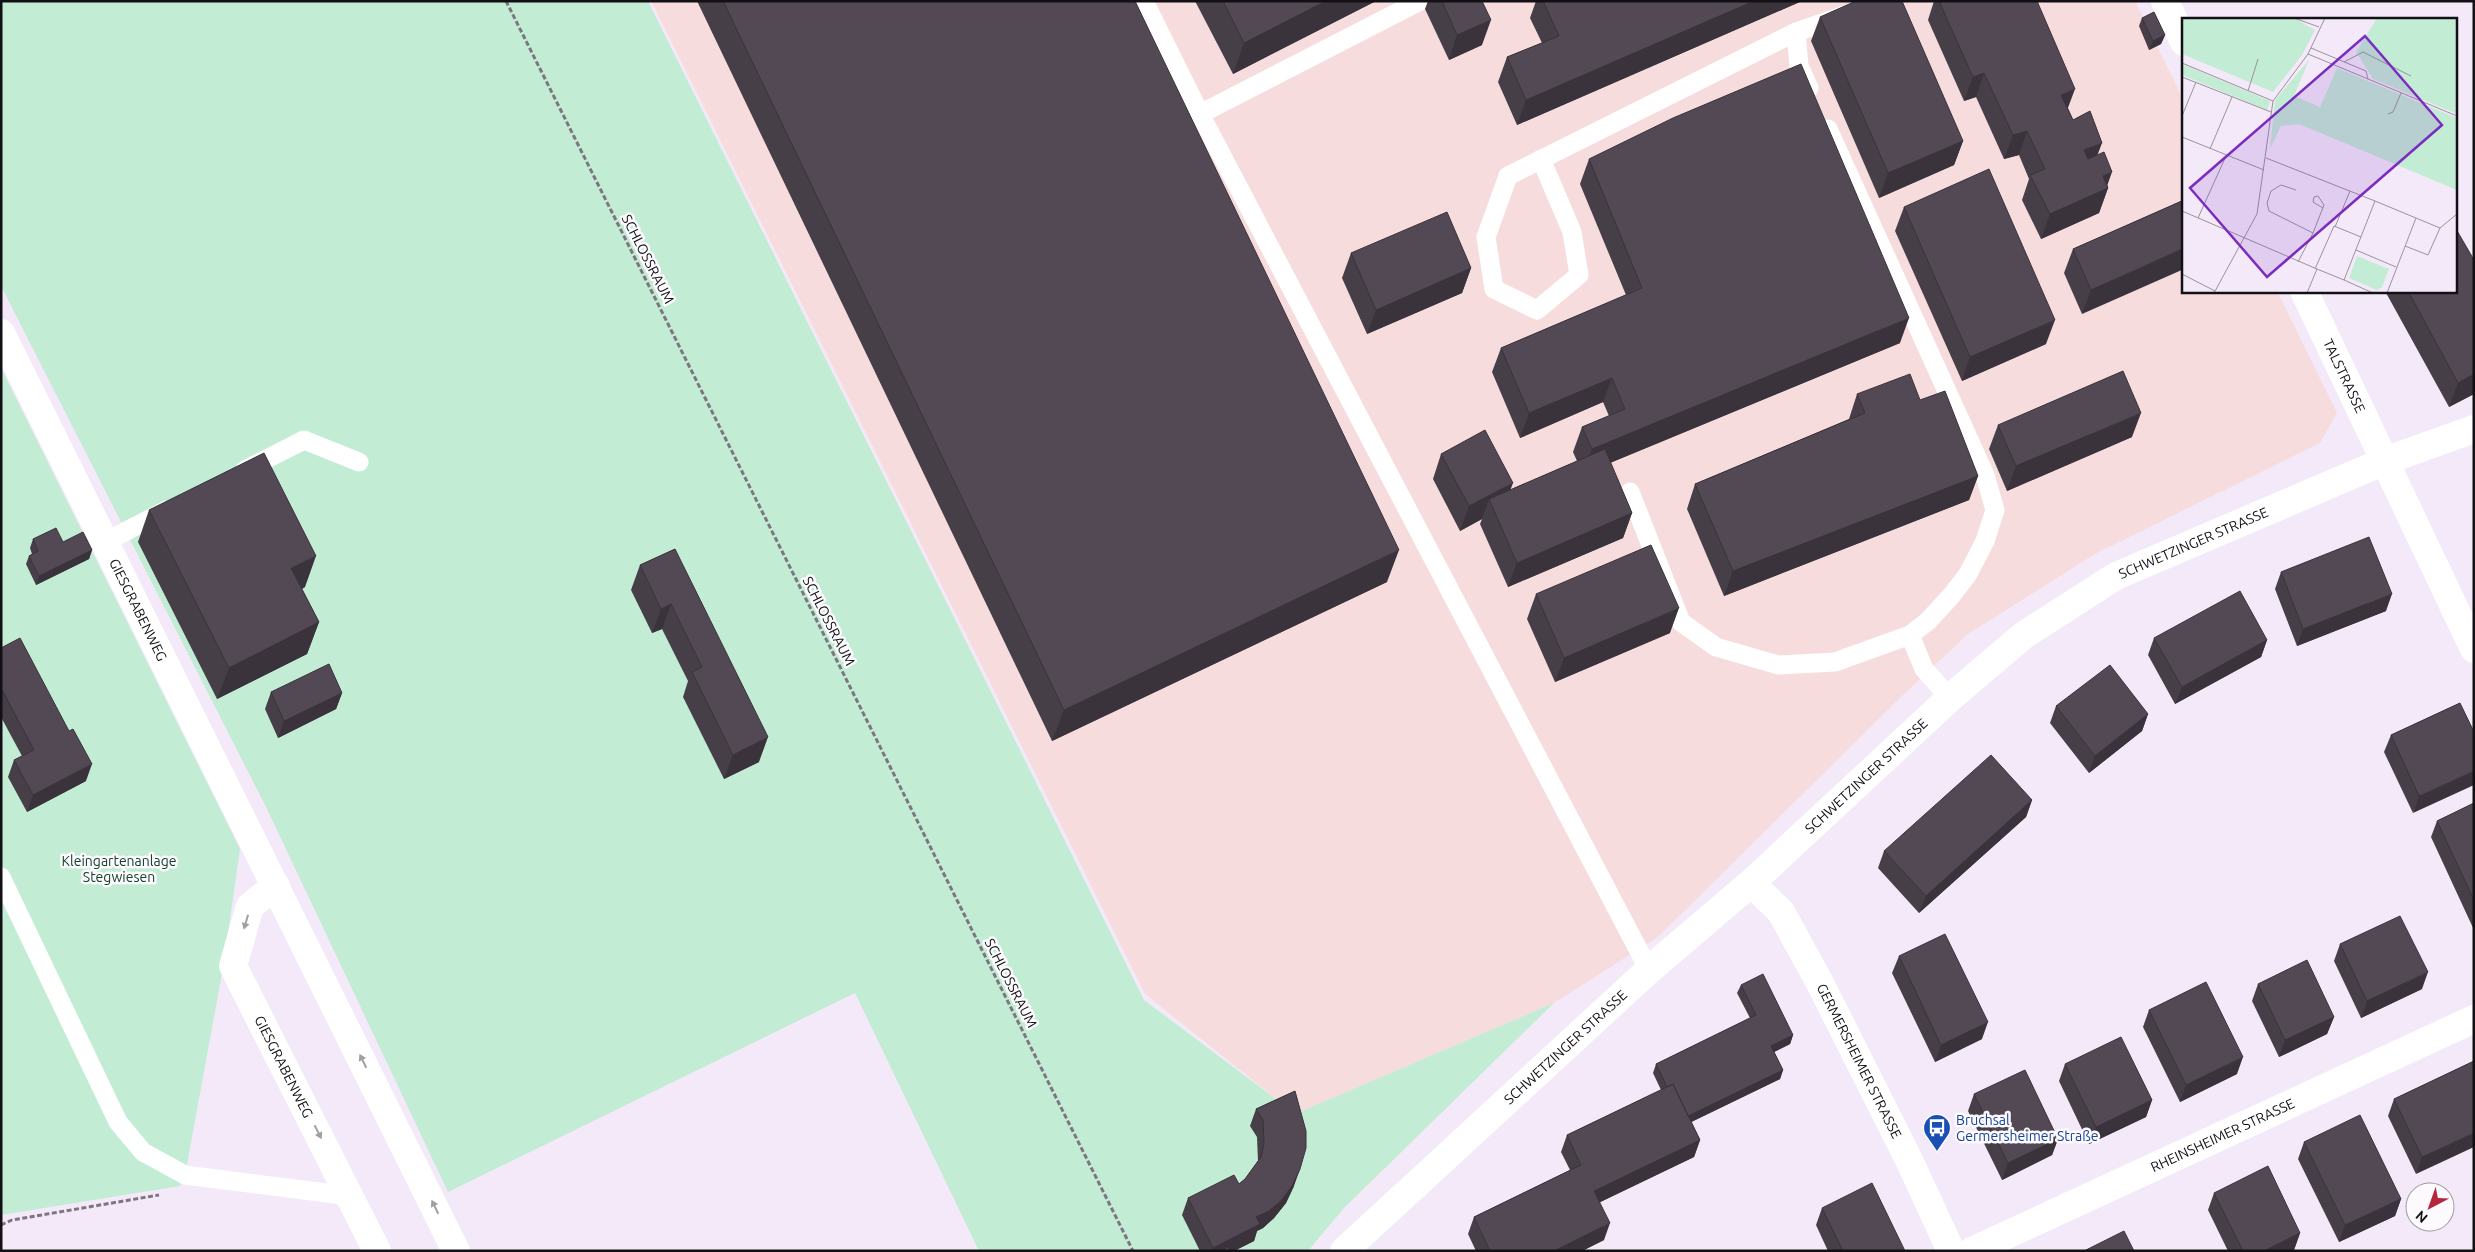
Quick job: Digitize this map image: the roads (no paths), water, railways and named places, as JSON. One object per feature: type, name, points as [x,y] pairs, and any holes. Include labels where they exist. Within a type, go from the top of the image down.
[{"type":"street","points":[[2165,1],[2182,38]]},
{"type":"street","name":"TALSTRASSE","points":[[2304,292],[2474,648]]},
{"type":"street","name":"GIESGRABENWEG","points":[[1,333],[456,1251]]},
{"type":"street","name":"SCHWETZINGER STRASSE","points":[[1344,1251],[1649,970],[1751,883],[1950,698],[2024,635],[2116,576],[2385,461],[2474,429]]},
{"type":"street","name":"GERMERSHEIMER STRASSE","points":[[1751,883],[1781,912],[1821,985],[1910,1162],[1951,1251]]},
{"type":"street","name":"GIESGRABENWEG","points":[[276,886],[250,906],[233,966],[377,1251]]},
{"type":"street","name":"RHEINSHEIMER STRASSE","points":[[1972,1251],[2474,1020]]},
{"type":"lane","points":[[1144,1],[1200,114],[1649,970]]},
{"type":"lane","points":[[1200,114],[1420,1]]},
{"type":"lane","points":[[1541,159],[1572,232],[1579,275],[1537,310],[1494,289],[1486,237],[1508,176],[1541,159],[1796,32],[1886,1]]},
{"type":"lane","points":[[1630,492],[1681,622],[1716,647],[1778,665],[1835,662],[1910,635],[1952,596],[1968,574],[1985,541],[1995,510],[1985,475],[1799,66],[1796,32]]},
{"type":"lane","points":[[226,480],[304,440],[359,462]]},
{"type":"lane","points":[[105,542],[183,502]]},
{"type":"lane","points":[[1910,635],[1924,669],[1950,698]]},
{"type":"lane","points":[[1,878],[118,1122],[143,1152],[184,1175],[350,1196]]},
{"type":"place","name":"Bruchsal Germersheimer Straße","points":[[1937,1152]]},
{"type":"park label","name":"Kleingartenanlage Stegwiesen","points":[[119,870]]}]
